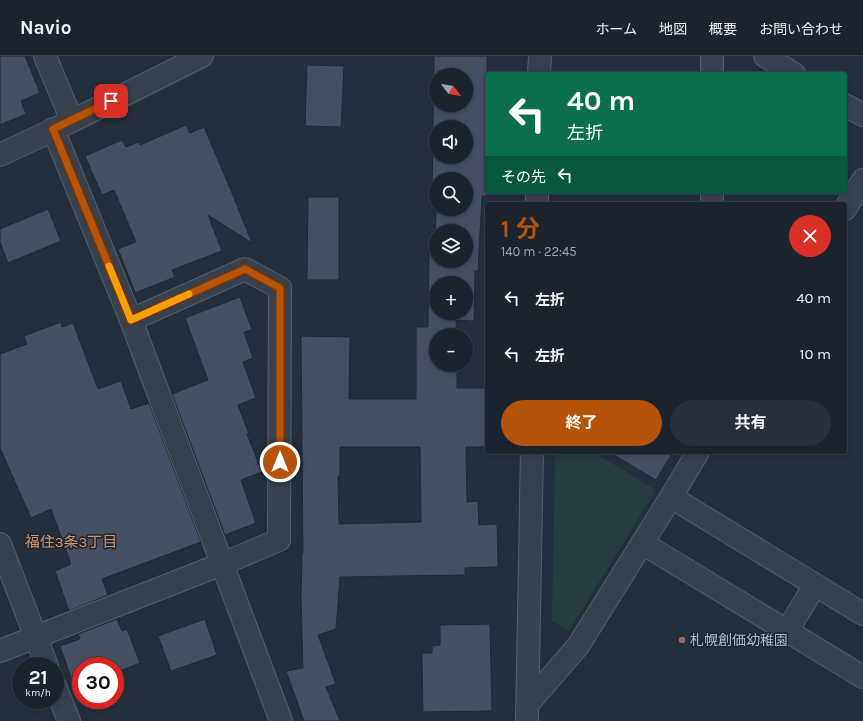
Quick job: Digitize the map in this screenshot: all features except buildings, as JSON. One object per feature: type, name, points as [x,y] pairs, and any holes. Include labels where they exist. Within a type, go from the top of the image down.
[{"type":"street","points":[[45,56],[63,125],[131,320],[281,721]]},
{"type":"street","points":[[0,155],[202,56]]},
{"type":"street","points":[[539,72],[540,56]]},
{"type":"street","points":[[712,56],[712,72]]},
{"type":"street","points":[[764,56],[791,72]]},
{"type":"street","points":[[847,105],[863,115]]},
{"type":"street","points":[[847,206],[863,180]]},
{"type":"street","points":[[0,651],[222,564],[279,540],[280,288],[245,269],[131,320]]},
{"type":"street","points":[[527,713],[532,454]]},
{"type":"street","points":[[527,713],[578,646],[697,454]]},
{"type":"street","points":[[671,497],[863,614]]},
{"type":"street","points":[[642,543],[863,677]]},
{"type":"street","points":[[0,544],[44,657]]},
{"type":"street","points":[[787,631],[815,585]]},
{"type":"street","points":[[64,708],[69,721]]},
{"type":"green space","points":[[555,454],[596,454],[656,490],[569,631],[552,621]]},
{"type":"slow traffic","points":[[109,266],[131,320],[189,294]]},
{"type":"place","name":"札幌創価幼稚園","points":[[682,640]]},
{"type":"district","name":"福住3条3丁目","points":[[71,542]]},
{"type":"route","points":[[111,101],[53,129],[131,320],[245,269],[280,288],[280,462]]}]
